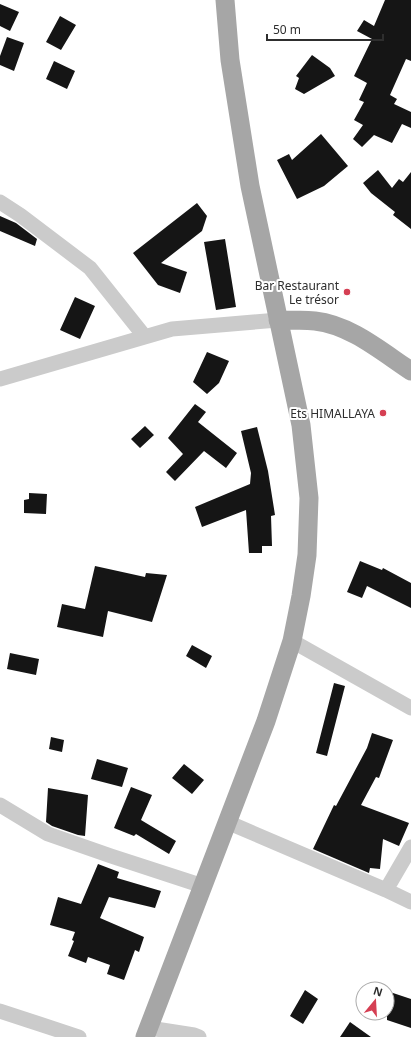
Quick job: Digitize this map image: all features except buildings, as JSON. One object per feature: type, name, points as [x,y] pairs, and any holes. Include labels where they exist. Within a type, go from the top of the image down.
[{"type":"main road","points":[[147,1032],[266,721],[292,641],[307,555],[309,498],[301,425],[250,186],[230,60],[225,0]]},
{"type":"main road","points":[[278,320],[316,321],[337,326],[359,337],[411,371]]},
{"type":"street","points":[[0,202],[20,215],[90,268],[144,336]]},
{"type":"street","points":[[0,211],[20,215]]},
{"type":"street","points":[[0,379],[172,329],[278,320]]},
{"type":"street","points":[[292,641],[411,708]]},
{"type":"street","points":[[0,805],[48,834],[203,886]]},
{"type":"street","points":[[227,822],[411,902]]},
{"type":"street","points":[[386,890],[411,847]]},
{"type":"street","points":[[0,1011],[80,1037]]},
{"type":"street","points":[[147,1032],[194,1035],[198,1037]]},
{"type":"place","name":"Bar Restaurant Le trésor","points":[[347,292]]},
{"type":"place","name":"Ets HIMALLAYA","points":[[383,413]]}]
